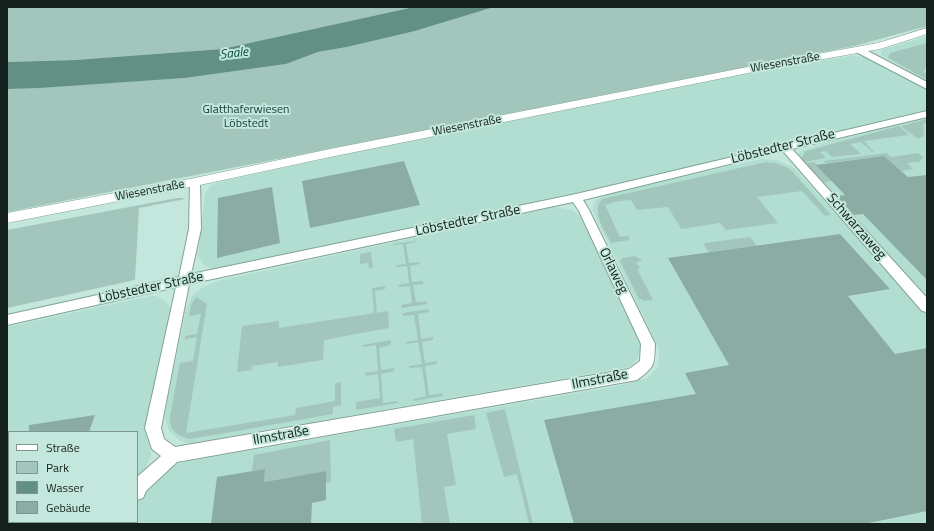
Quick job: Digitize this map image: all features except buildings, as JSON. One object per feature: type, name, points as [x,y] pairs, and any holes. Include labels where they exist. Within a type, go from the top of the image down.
[{"type":"street","name":"Wiesenstraße","points":[[7,218],[195,182],[765,66],[880,46],[927,32]]},
{"type":"street","points":[[859,50],[910,75],[927,86]]},
{"type":"street","name":"Löbstedter Straße","points":[[7,320],[184,280],[296,258],[576,198],[927,114]]},
{"type":"street","name":"Schwarzaweg","points":[[785,147],[927,307]]},
{"type":"street","points":[[138,490],[140,486],[173,455],[157,444],[153,428],[195,229],[195,182]]},
{"type":"street","name":"Orlaweg","points":[[576,198],[584,210],[648,344]]},
{"type":"street","name":"Ilmstraße","points":[[173,455],[632,375],[647,364],[648,344]]},
{"type":"shaded area","points":[[927,36],[927,82],[881,55],[882,50]]},
{"type":"shaded area","points":[[851,56],[866,57],[927,88],[927,110],[677,171],[285,256],[217,269],[204,265],[198,256],[205,194],[210,186],[219,182],[393,144],[773,68]]},
{"type":"shaded area","points":[[927,117],[927,296],[803,165],[798,155],[801,151],[819,145]]},
{"type":"shaded area","points":[[762,159],[777,160],[794,168],[911,297],[927,312],[927,524],[129,524],[138,523],[138,501],[144,492],[170,467],[185,462],[622,385],[648,378],[658,367],[659,349],[593,210],[594,202],[607,194]]},
{"type":"shaded area","points":[[554,207],[573,210],[583,220],[640,341],[641,347],[638,358],[629,367],[192,443],[185,443],[179,440],[169,431],[165,416],[186,309],[192,296],[202,288],[217,281]]},
{"type":"shaded area","points":[[150,296],[157,296],[165,301],[170,307],[171,312],[146,428],[151,456],[138,480],[138,431],[8,431],[8,523],[117,524],[7,524],[7,327]]},
{"type":"green space","points":[[7,7],[414,7],[222,49],[75,60],[7,62]]},
{"type":"green space","name":"Glatthaferwiesen Löbstedt","points":[[494,7],[927,7],[927,26],[854,46],[7,212],[7,89],[185,78],[286,64],[318,52],[347,47],[415,31]]},
{"type":"green space","points":[[927,43],[927,65],[923,72],[927,74],[927,80],[888,58],[890,53]]},
{"type":"green space","points":[[927,119],[927,123],[923,124],[924,136],[918,139],[901,126]]},
{"type":"green space","points":[[899,126],[909,135],[864,141],[874,152],[872,152],[861,142],[850,144],[861,154],[832,157],[826,151],[820,152],[826,158],[803,162],[801,159],[806,151]]},
{"type":"green space","points":[[887,153],[891,157],[918,153],[924,158],[921,159],[920,162],[907,163],[913,169],[901,171],[884,156],[826,163],[824,161]]},
{"type":"green space","points":[[766,162],[776,163],[790,169],[831,215],[825,216],[802,191],[757,197],[778,223],[726,230],[720,223],[681,229],[668,207],[637,210],[631,200],[612,202],[613,203],[605,205],[620,237],[629,236],[629,240],[611,243],[600,221],[598,209],[602,199]]},
{"type":"green space","points":[[814,162],[832,181],[822,183],[804,163]]},
{"type":"green space","points":[[177,198],[185,199],[139,208],[135,280],[7,308],[7,230]]},
{"type":"green space","points":[[750,237],[757,246],[709,252],[704,245],[705,243]]},
{"type":"green space","points":[[416,241],[406,244],[409,263],[420,262],[420,264],[410,266],[412,282],[423,281],[423,284],[413,285],[416,302],[427,301],[427,304],[402,308],[401,305],[412,303],[410,286],[399,287],[398,285],[409,283],[407,266],[396,267],[396,265],[406,264],[403,244],[393,244]]},
{"type":"green space","points":[[371,252],[373,268],[369,269],[368,263],[360,264],[360,254]]},
{"type":"green space","points":[[635,256],[643,261],[636,262],[640,268],[637,269],[653,300],[643,301],[642,299],[639,299],[620,261],[623,258]]},
{"type":"green space","points":[[385,286],[385,289],[375,291],[377,313],[388,311],[389,328],[324,340],[323,360],[278,367],[278,362],[252,366],[252,370],[237,372],[242,326],[279,321],[279,328],[374,313],[372,288]]},
{"type":"green space","points":[[196,297],[207,304],[186,433],[295,415],[296,408],[335,401],[335,383],[341,382],[341,405],[333,407],[333,414],[191,439],[175,432],[171,426],[170,416],[180,363],[193,361],[197,337],[185,339],[185,336],[197,334],[201,314],[189,316],[191,305]]},
{"type":"green space","points":[[428,309],[429,312],[418,314],[421,339],[433,337],[433,340],[422,342],[425,363],[437,361],[437,364],[425,366],[429,395],[442,393],[443,396],[414,401],[413,399],[426,396],[422,367],[410,368],[409,366],[422,364],[418,342],[406,344],[406,342],[418,340],[414,315],[403,316],[403,313]]},
{"type":"green space","points":[[391,340],[391,345],[379,348],[381,370],[394,368],[394,371],[381,374],[383,403],[397,401],[398,403],[356,410],[356,402],[380,398],[378,374],[365,376],[365,373],[378,371],[376,345],[363,347],[363,345]]},
{"type":"green space","points":[[505,409],[533,524],[529,524],[517,474],[504,477],[486,413]]},
{"type":"green space","points":[[474,415],[476,429],[447,434],[456,485],[444,487],[450,524],[422,524],[413,439],[396,442],[394,429]]},
{"type":"green space","points":[[330,440],[331,482],[326,483],[326,471],[264,482],[265,469],[252,471],[254,455]]},
{"type":"water","name":"Saale","points":[[414,7],[494,7],[415,31],[347,47],[318,52],[286,64],[185,78],[7,89],[7,62],[75,60],[222,49]]}]
